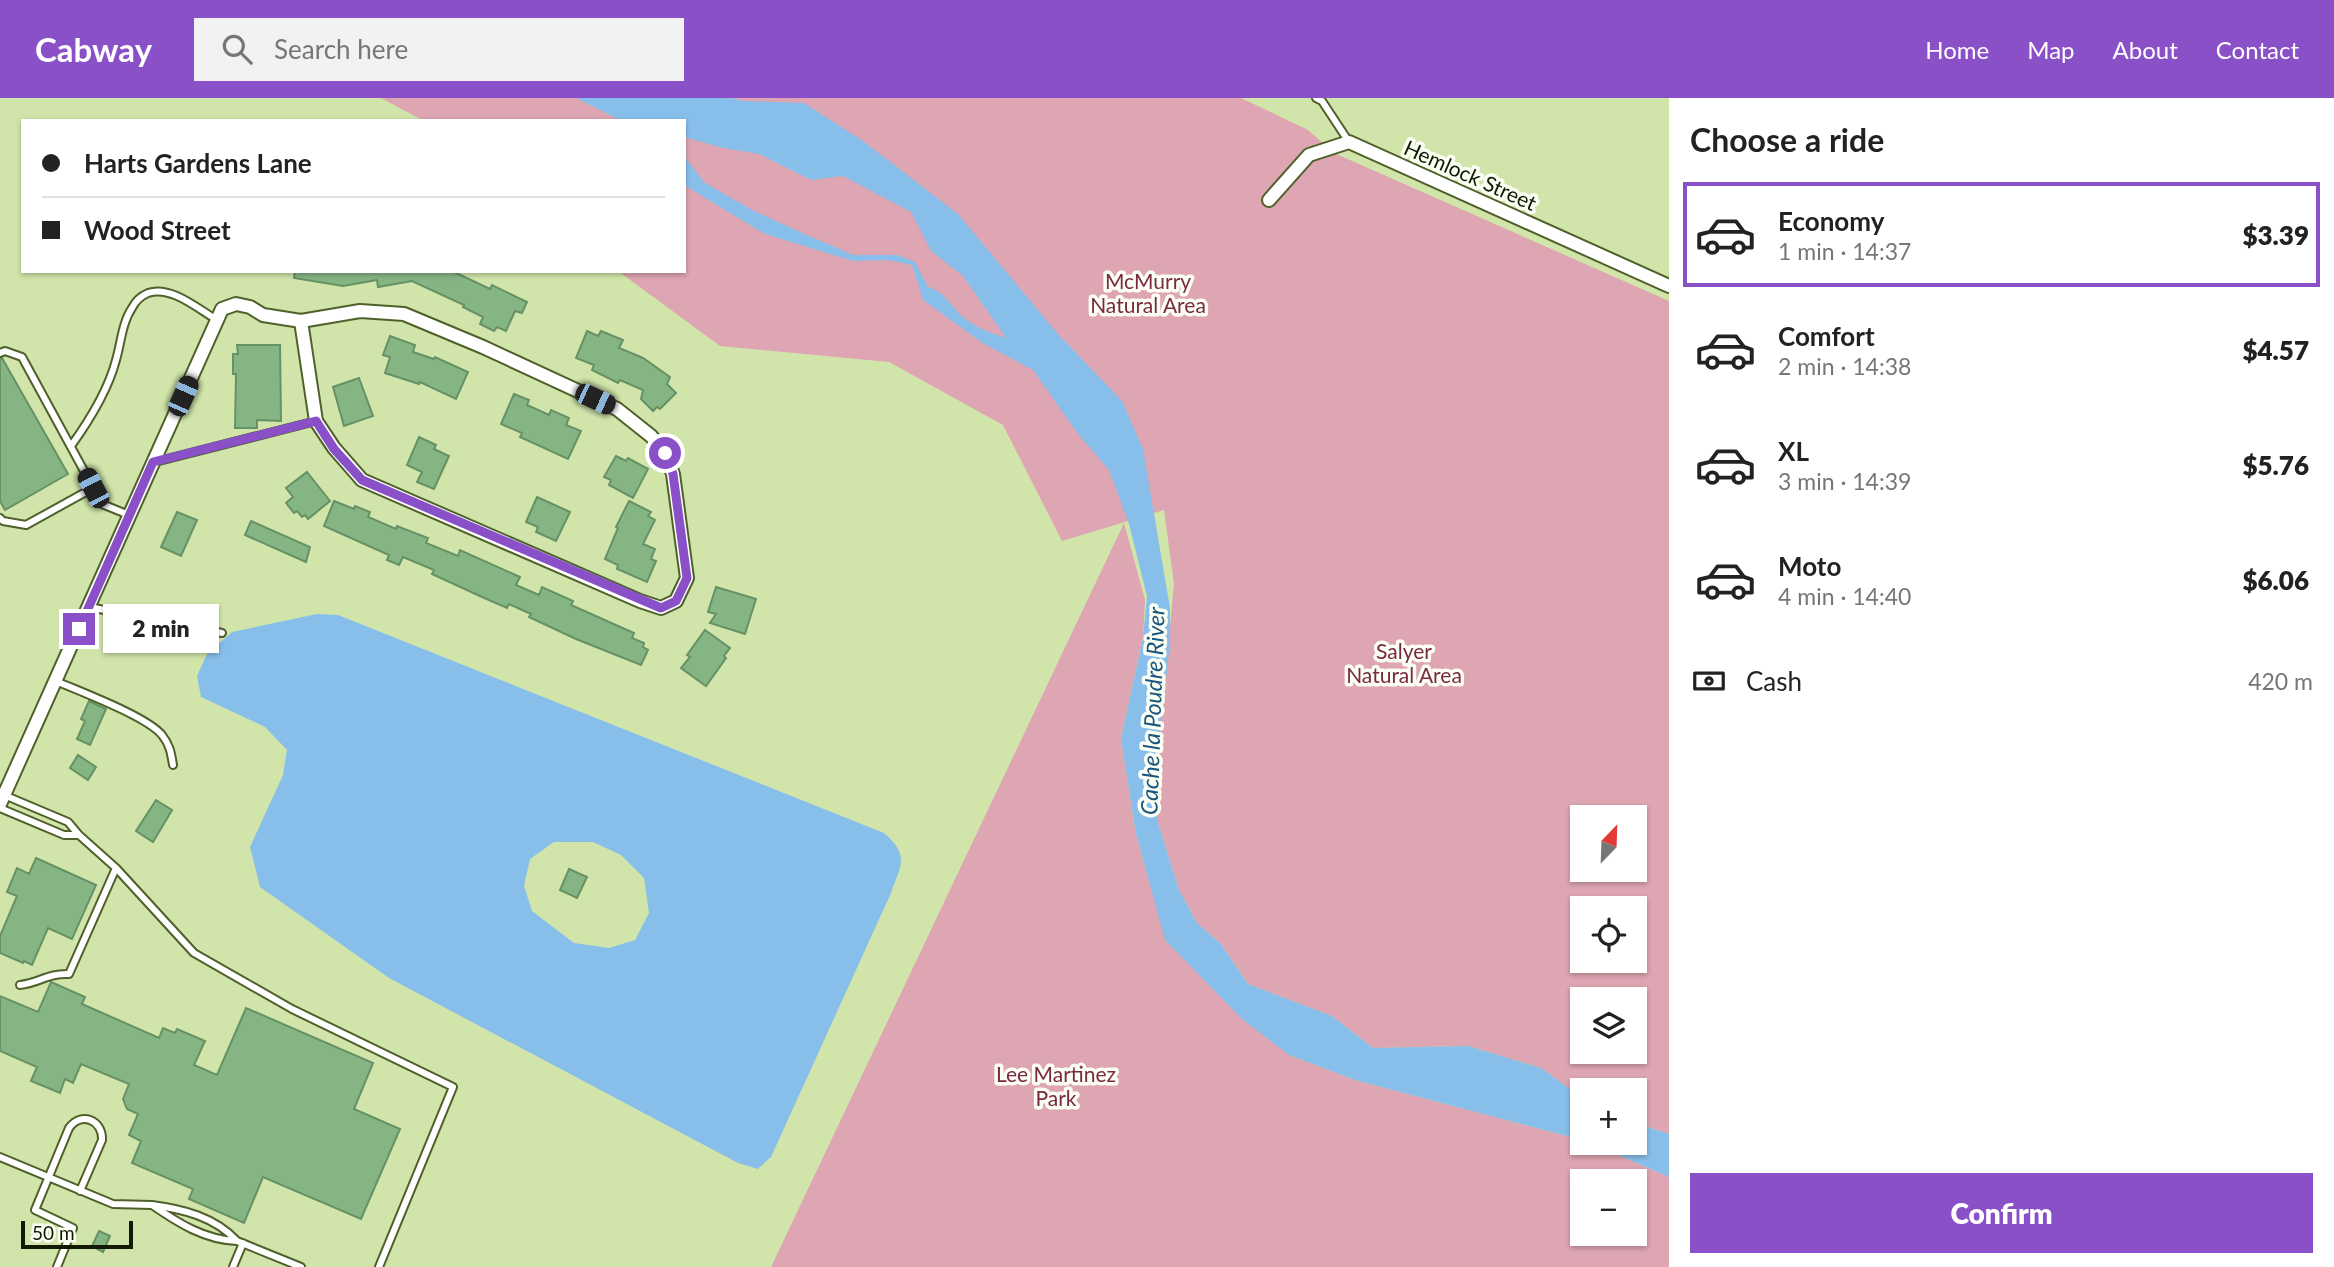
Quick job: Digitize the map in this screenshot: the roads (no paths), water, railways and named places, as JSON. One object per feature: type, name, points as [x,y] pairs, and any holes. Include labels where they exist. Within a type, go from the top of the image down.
[{"type":"street","points":[[1269,200],[1309,155],[1349,142]]},
{"type":"street","name":"Hemlock Street","points":[[1349,142],[1669,286]]},
{"type":"street","points":[[1,800],[222,309],[236,304],[250,307],[263,315],[301,321],[360,311],[404,314],[483,347],[617,410],[651,436],[665,453],[673,474],[687,578],[676,601],[661,608],[640,601],[362,480],[334,449],[316,421],[301,321]]},
{"type":"lane","points":[[1317,98],[1322,101],[1349,142]]},
{"type":"lane","points":[[71,446],[89,420],[111,374],[124,327],[131,308],[138,299],[149,293],[177,296],[217,320]]},
{"type":"lane","points":[[0,353],[5,351],[22,357],[102,504],[129,515]]},
{"type":"lane","points":[[153,462],[316,421]]},
{"type":"lane","points":[[0,518],[3,521],[26,525],[93,488]]},
{"type":"lane","points":[[89,607],[222,633]]},
{"type":"lane","points":[[56,681],[117,708],[160,733],[171,748],[173,765]]},
{"type":"lane","points":[[1,800],[64,835],[79,835]]},
{"type":"lane","points":[[1,800],[68,822],[116,868],[194,953],[292,1009],[453,1087],[379,1267]]},
{"type":"lane","points":[[20,985],[55,973],[69,974],[116,868]]},
{"type":"lane","points":[[57,1267],[73,1228],[34,1210],[72,1123],[87,1118],[94,1121],[103,1133],[80,1191]]},
{"type":"lane","points":[[0,1157],[113,1204],[180,1208],[226,1229],[240,1242]]},
{"type":"lane","points":[[152,1205],[175,1222],[219,1241],[240,1242],[301,1267]]},
{"type":"lane","points":[[233,1267],[240,1242]]},
{"type":"water","name":"Cache la Poudre River","points":[[576,98],[731,98],[743,101],[804,103],[863,141],[958,214],[1057,333],[1122,401],[1143,449],[1170,608],[1170,642],[1158,754],[1158,823],[1179,890],[1197,923],[1221,944],[1248,984],[1332,1016],[1373,1048],[1468,1046],[1541,1068],[1570,1089],[1570,1137],[1355,1080],[1289,1055],[1242,1019],[1165,940],[1136,834],[1121,739],[1143,638],[1147,596],[1129,524],[1109,470],[1078,434],[1033,370],[984,344],[923,300],[912,265],[887,260],[853,261],[765,234],[686,186],[686,159],[705,183],[752,210],[800,232],[853,255],[897,255],[915,262],[928,287],[943,295],[966,319],[982,329],[1006,338],[963,276],[931,251],[911,212],[843,176],[811,180],[759,154],[686,138],[686,119],[618,119]]},
{"type":"water","points":[[317,614],[338,615],[884,833],[900,854],[898,875],[771,1157],[758,1169],[738,1163],[389,978],[260,887],[250,847],[283,775],[287,750],[265,727],[201,697],[197,676],[207,654],[232,632]],"holes":[[[554,842],[593,842],[621,855],[644,878],[649,913],[635,940],[609,948],[574,943],[532,911],[524,886],[530,859]]]},
{"type":"water","points":[[1647,1127],[1669,1134],[1669,1177],[1619,1155],[1647,1155]]},
{"type":"park label","name":"McMurry Natural Area","points":[[1148,294]]},
{"type":"park label","name":"Salyer Natural Area","points":[[1404,664]]},
{"type":"park label","name":"Lee Martinez Park","points":[[1056,1087]]}]
